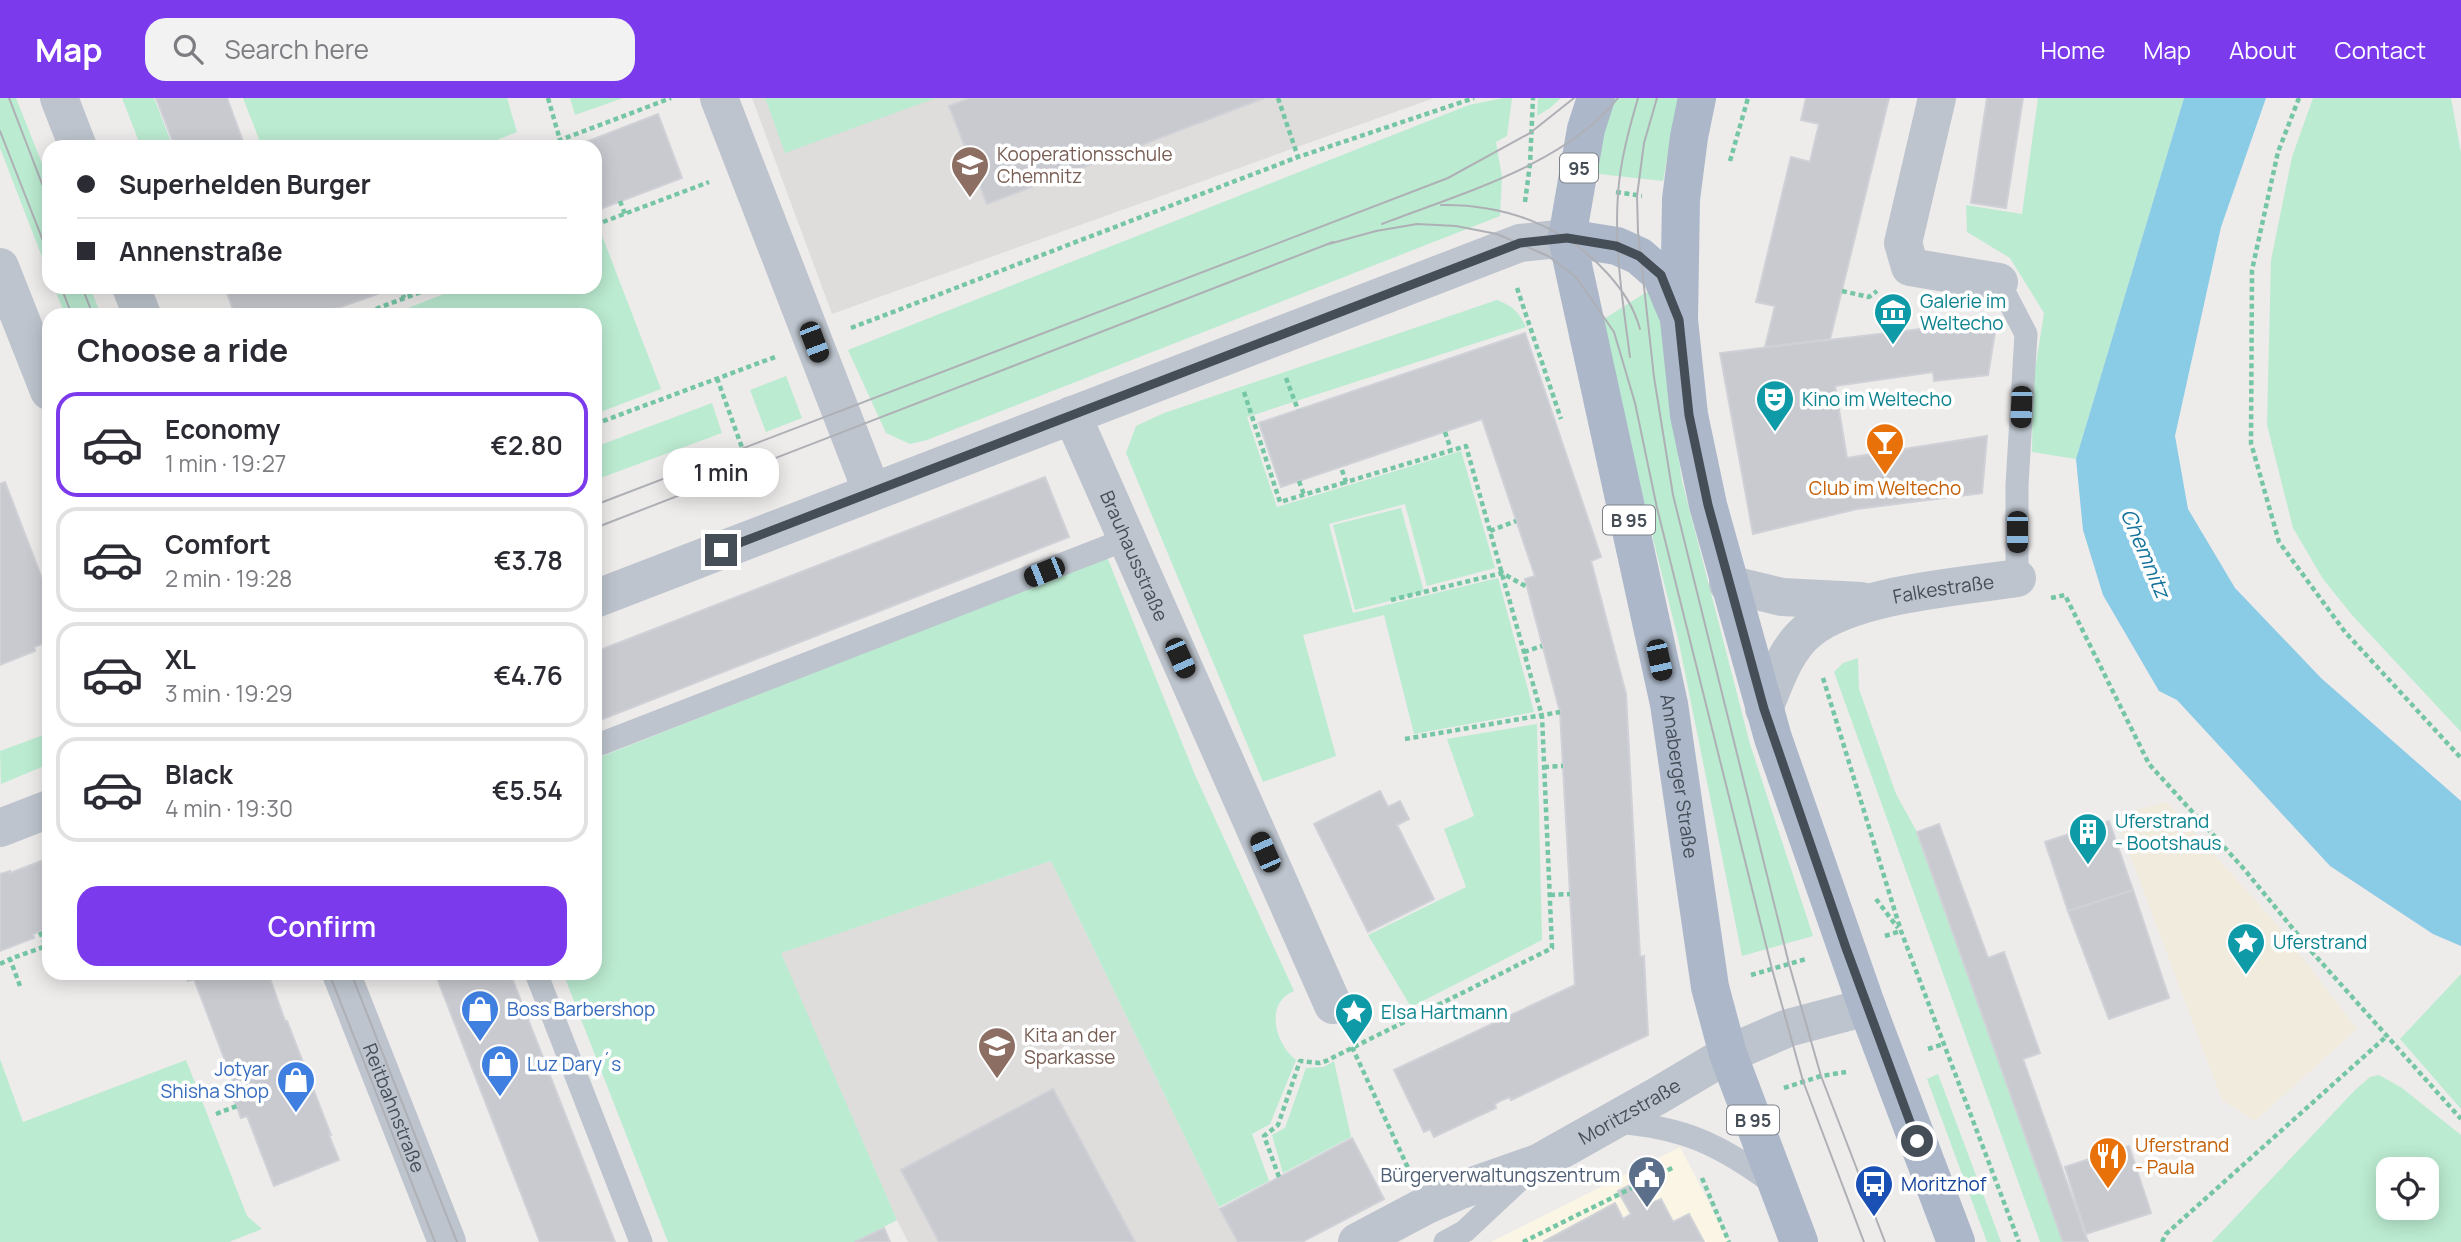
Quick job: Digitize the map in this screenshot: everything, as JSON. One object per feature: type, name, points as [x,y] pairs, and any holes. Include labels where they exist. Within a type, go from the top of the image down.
[{"type":"main road","name":"Annaberger Straße","points":[[1595,98],[1586,129],[1567,238],[1669,704],[1710,987],[1728,1054],[1799,1242]]},
{"type":"main road","points":[[1697,98],[1681,199],[1679,320],[1689,415],[1708,505],[1764,709],[1867,1007],[1956,1242]]},
{"type":"main road","points":[[1567,238],[1616,246],[1639,256],[1661,275],[1679,320]]},
{"type":"street","points":[[59,98],[75,140]]},
{"type":"street","points":[[719,98],[872,492]]},
{"type":"street","points":[[1937,98],[1903,243],[1910,267],[1999,282]]},
{"type":"street","points":[[602,596],[1520,243],[1567,238]]},
{"type":"street","points":[[0,267],[42,373]]},
{"type":"street","name":"Brauhausstraße","points":[[1072,415],[1333,1005]]},
{"type":"street","name":"Falkestraße","points":[[1728,584],[1783,597],[1870,602],[2030,589]]},
{"type":"street","name":"Falkestraße","points":[[1764,709],[1784,662],[1808,631],[1842,612],[1870,602]]},
{"type":"street","points":[[0,828],[42,812]]},
{"type":"street","name":"Reitbahnstraße","points":[[344,980],[447,1242]]},
{"type":"street","name":"Moritzstraße","points":[[1357,1242],[1461,1190],[1538,1163],[1728,1054],[1788,1028],[1867,1007]]},
{"type":"lane","points":[[1999,282],[2026,334],[2017,485],[2030,589]]},
{"type":"lane","points":[[602,743],[1127,539]]},
{"type":"lane","points":[[539,980],[641,1242]]},
{"type":"lane","points":[[1612,1122],[1644,1124],[1699,1138],[1733,1155],[1778,1187]]},
{"type":"lane","points":[[1445,1242],[1465,1231],[1538,1163]]},
{"type":"path","points":[[548,98],[561,140],[671,98]]},
{"type":"path","points":[[1279,98],[1298,157]]},
{"type":"path","points":[[602,421],[1298,157],[1474,98]]},
{"type":"path","points":[[1520,243],[1533,98]]},
{"type":"path","points":[[1730,162],[1748,98]]},
{"type":"path","points":[[2299,98],[2278,152],[2252,270],[2251,443],[2279,542],[2345,632],[2461,758]]},
{"type":"path","points":[[602,222],[746,168]]},
{"type":"path","points":[[1528,177],[1637,196],[1681,199]]},
{"type":"path","points":[[620,201],[625,214]]},
{"type":"path","points":[[403,294],[404,298]]},
{"type":"path","points":[[378,308],[415,294]]},
{"type":"path","points":[[1231,354],[1280,502],[1466,446],[1542,716],[1552,948],[1353,1048],[1319,1063],[1300,1062],[1278,1125],[1264,1136],[1279,1177]]},
{"type":"path","points":[[717,378],[772,530]]},
{"type":"path","points":[[1445,432],[1451,450]]},
{"type":"path","points":[[1341,467],[1346,482]]},
{"type":"path","points":[[1299,481],[1304,495]]},
{"type":"path","points":[[1490,531],[1516,522]]},
{"type":"path","points":[[1391,600],[1502,573],[1527,587]]},
{"type":"path","points":[[2030,589],[2064,595],[2149,764],[2244,869],[2312,953],[2461,1119]]},
{"type":"path","points":[[1808,631],[1901,931],[2019,1242]]},
{"type":"path","points":[[1524,652],[1542,646]]},
{"type":"path","points":[[1405,739],[1560,712]]},
{"type":"path","points":[[1544,767],[1563,766]]},
{"type":"path","points":[[1549,895],[1570,894]]},
{"type":"path","points":[[1710,987],[1901,931]]},
{"type":"path","points":[[40,932],[42,936]]},
{"type":"path","points":[[0,964],[42,948]]},
{"type":"path","points":[[10,960],[20,986]]},
{"type":"path","points":[[1333,1005],[1425,1206]]},
{"type":"path","points":[[2162,1242],[2166,1234],[2388,1035]]},
{"type":"path","points":[[1748,1107],[1774,1099],[1782,1088],[1838,1072],[1857,1072],[1888,1064],[1944,1044]]},
{"type":"path","points":[[216,1114],[237,1106]]},
{"type":"path","points":[[1523,1242],[1681,1163]]},
{"type":"shaded area","name":"Kooperationsschule Chemnitz","points":[[752,98],[1434,98],[832,314]]},
{"type":"shaded area","name":"Kita an der Sparkasse","points":[[1051,861],[1238,1242],[908,1242],[897,1220],[780,953]]},
{"type":"shaded area","points":[[1680,1147],[1729,1242],[1491,1242]]},
{"type":"green space","points":[[0,98],[16,98],[42,163],[42,257],[0,148]]},
{"type":"green space","points":[[122,98],[154,98],[170,140],[138,140]]},
{"type":"green space","points":[[243,98],[507,98],[517,132],[497,140],[259,140]]},
{"type":"green space","points":[[570,98],[623,98],[575,115]]},
{"type":"green space","points":[[765,98],[936,98],[785,153]]},
{"type":"green space","points":[[1512,98],[1507,136],[1496,142],[1502,177],[1500,216],[927,440],[910,444],[886,433],[848,350],[1469,105]]},
{"type":"green space","points":[[1538,98],[1561,98],[1537,116]]},
{"type":"green space","points":[[1612,98],[1678,98],[1663,181],[1590,173]]},
{"type":"green space","points":[[2038,98],[2184,98],[2076,459],[2032,452],[2033,383],[2044,313],[2010,258],[1967,232],[1966,205],[2022,214]]},
{"type":"green space","points":[[2313,98],[2451,98],[2461,153],[2461,732],[2352,615],[2323,579],[2293,528],[2267,425],[2271,260],[2292,157]]},
{"type":"green space","points":[[602,236],[661,389],[602,411],[602,308],[408,308],[444,294],[602,294]]},
{"type":"green space","points":[[1653,291],[1659,296],[1666,372],[1682,481],[1750,744],[1813,936],[1742,956],[1679,643],[1599,322],[1645,293]]},
{"type":"green space","points":[[57,294],[93,294],[98,308],[62,308]]},
{"type":"green space","points":[[1497,300],[1515,310],[1526,327],[1247,417],[1277,507],[1461,451],[1495,568],[1427,586],[1405,504],[1329,524],[1353,613],[1498,578],[1534,712],[1414,734],[1384,615],[1303,635],[1336,756],[1263,782],[1126,453],[1136,426],[1164,413]]},
{"type":"green space","points":[[786,376],[802,418],[766,432],[750,390]]},
{"type":"green space","points":[[712,403],[722,433],[602,477],[602,444]]},
{"type":"green space","points":[[1401,508],[1424,592],[1355,610],[1333,525]]},
{"type":"green space","points":[[1107,557],[1195,775],[1294,991],[1279,1005],[1276,1024],[1283,1044],[1296,1060],[1270,1124],[1252,1134],[1269,1181],[1219,1207],[1051,861],[781,953],[897,1220],[855,1242],[668,1242],[566,980],[602,980],[602,756]]},
{"type":"green space","points":[[1858,658],[1859,689],[1896,794],[1917,832],[2063,1242],[2040,1242],[1834,672],[1843,663]]},
{"type":"green space","points":[[1537,724],[1542,940],[1411,1007],[1368,935],[1466,887],[1444,829],[1474,816],[1447,739]]},
{"type":"green space","points":[[42,736],[42,767],[1,784],[0,751]]},
{"type":"green space","points":[[2461,974],[2461,1109],[2400,1039]]},
{"type":"green space","points":[[0,1059],[23,1122],[186,1060],[247,1216],[262,1229],[229,1242],[0,1242]]},
{"type":"green space","points":[[1334,1061],[1351,1137],[1283,1173],[1272,1135],[1285,1128],[1306,1068],[1324,1067]]},
{"type":"green space","points":[[1938,1074],[2001,1242],[1987,1242],[1927,1079]]},
{"type":"green space","points":[[2379,1075],[2402,1088],[2461,1135],[2461,1242],[2212,1242],[2370,1077]]},
{"type":"sand","name":"Uferstrand","points":[[2167,802],[2275,922],[2357,1029],[2255,1121],[2222,1100],[2115,815]]},
{"type":"water","name":"Chemnitz","points":[[2184,98],[2266,98],[2221,227],[2175,436],[2188,509],[2235,588],[2321,678],[2461,801],[2461,946],[2433,934],[2330,866],[2177,700],[2159,691],[2103,595],[2083,530],[2076,459]]},
{"type":"building","points":[[156,98],[227,98],[242,140],[172,140]]},
{"type":"building","points":[[970,98],[1264,98],[987,204],[949,106]]},
{"type":"building","points":[[1806,98],[1889,98],[1830,339],[1765,347],[1775,306],[1756,302],[1791,157],[1810,162],[1819,124],[1801,120]]},
{"type":"building","points":[[1987,98],[2023,98],[2006,208],[1971,203]]},
{"type":"building","points":[[658,114],[682,178],[602,208],[602,140],[591,140]]},
{"type":"building","points":[[228,294],[377,294],[338,308],[232,308]]},
{"type":"building","points":[[1997,320],[1988,375],[1934,381],[1933,372],[1835,386],[1847,458],[1987,436],[1982,493],[1857,509],[1753,534],[1720,353]]},
{"type":"building","points":[[1525,333],[1601,557],[1591,561],[1626,694],[1640,957],[1644,956],[1648,1035],[1511,1100],[1510,1097],[1502,1100],[1495,1104],[1496,1108],[1434,1137],[1430,1129],[1424,1132],[1394,1070],[1575,985],[1560,712],[1525,579],[1535,576],[1482,419],[1281,487],[1259,423]]},
{"type":"building","points":[[1045,477],[1069,537],[602,719],[602,649]]},
{"type":"building","points":[[5,482],[42,579],[42,644],[34,647],[35,651],[0,665],[0,484]]},
{"type":"building","points":[[1380,791],[1388,807],[1400,801],[1409,819],[1397,825],[1434,899],[1368,932],[1314,824]]},
{"type":"building","name":"Uferstrand - Bootshaus","points":[[2109,821],[2133,890],[2068,911],[2045,842]]},
{"type":"building","points":[[1939,824],[1988,958],[2004,952],[2040,1053],[2023,1059],[2088,1242],[2063,1242],[1917,832]]},
{"type":"building","points":[[42,861],[42,931],[33,934],[34,938],[0,951],[0,874]]},
{"type":"building","points":[[2133,890],[2169,998],[2109,1019],[2068,911]]},
{"type":"building","points":[[194,980],[270,980],[339,1160],[274,1186],[247,1116],[241,1118],[232,1094],[237,1092]]},
{"type":"building","points":[[438,980],[513,980],[615,1242],[540,1242]]},
{"type":"building","points":[[1053,1089],[1135,1242],[939,1242],[901,1170]]},
{"type":"building","points":[[1352,1138],[1384,1199],[1302,1242],[1238,1242],[1220,1209]]},
{"type":"building","name":"Uferstrand - Paula","points":[[2129,1146],[2151,1213],[2086,1234],[2065,1167]]},
{"type":"building","name":"Bürgerverwaltungszentrum","points":[[1640,1180],[1652,1203],[1661,1199],[1673,1222],[1689,1214],[1704,1242],[1543,1242],[1615,1203],[1623,1219],[1631,1214],[1618,1191]]},
{"type":"building","points":[[884,1228],[890,1242],[855,1242]]},
{"type":"tram line","points":[[9,98],[42,184]]},
{"type":"tram line","points":[[602,502],[1448,178],[1530,133],[1574,98]]},
{"type":"tram line","points":[[1382,224],[1477,189],[1540,159],[1570,142],[1618,98]]},
{"type":"tram line","points":[[1630,357],[1620,276],[1617,215],[1623,158],[1638,98]]},
{"type":"tram line","points":[[1657,98],[1644,143],[1637,196],[1638,232],[1654,377],[1673,495],[1789,964],[1821,1076],[1885,1242]]},
{"type":"tram line","points":[[0,131],[42,238]]},
{"type":"tram line","points":[[1441,205],[1511,214],[1532,221],[1573,243],[1608,274],[1631,306],[1640,329]]},
{"type":"tram line","points":[[1325,245],[1376,231],[1417,224],[1456,226],[1497,234],[1548,256],[1576,277],[1614,332],[1635,403],[1657,508],[1772,969],[1803,1081],[1864,1242]]},
{"type":"tram line","points":[[602,525],[1333,242]]},
{"type":"tram line","points":[[64,294],[69,308]]},
{"type":"tram line","points":[[85,294],[90,308]]},
{"type":"tram line","points":[[332,980],[435,1242]]},
{"type":"tram line","points":[[354,980],[457,1242]]},
{"type":"place","name":"Kooperationsschule Chemnitz","points":[[970,199]]},
{"type":"place","name":"Galerie im Weltecho","points":[[1893,346]]},
{"type":"place","name":"Kino im Weltecho","points":[[1775,433]]},
{"type":"place","name":"Club im Weltecho","points":[[1885,476]]},
{"type":"place","name":"Uferstrand - Bootshaus","points":[[2088,866]]},
{"type":"place","name":"Uferstrand","points":[[2246,976]]},
{"type":"place","name":"Boss Barbershop","points":[[480,1043]]},
{"type":"place","name":"Elsa Hartmann","points":[[1354,1046]]},
{"type":"place","name":"Kita an der Sparkasse","points":[[997,1080]]},
{"type":"place","name":"Luz Dary´s","points":[[500,1098]]},
{"type":"place","name":"Jotyar Shisha Shop","points":[[296,1114]]},
{"type":"place","name":"Uferstrand - Paula","points":[[2108,1190]]},
{"type":"place","name":"Bürgerverwaltungszentrum","points":[[1647,1209]]},
{"type":"place","name":"Moritzhof","points":[[1874,1218]]},
{"type":"route","points":[[721,550],[1520,243],[1567,238],[1616,246],[1639,256],[1661,275],[1679,320],[1689,415],[1708,505],[1764,709],[1846,948],[1917,1141]]}]
